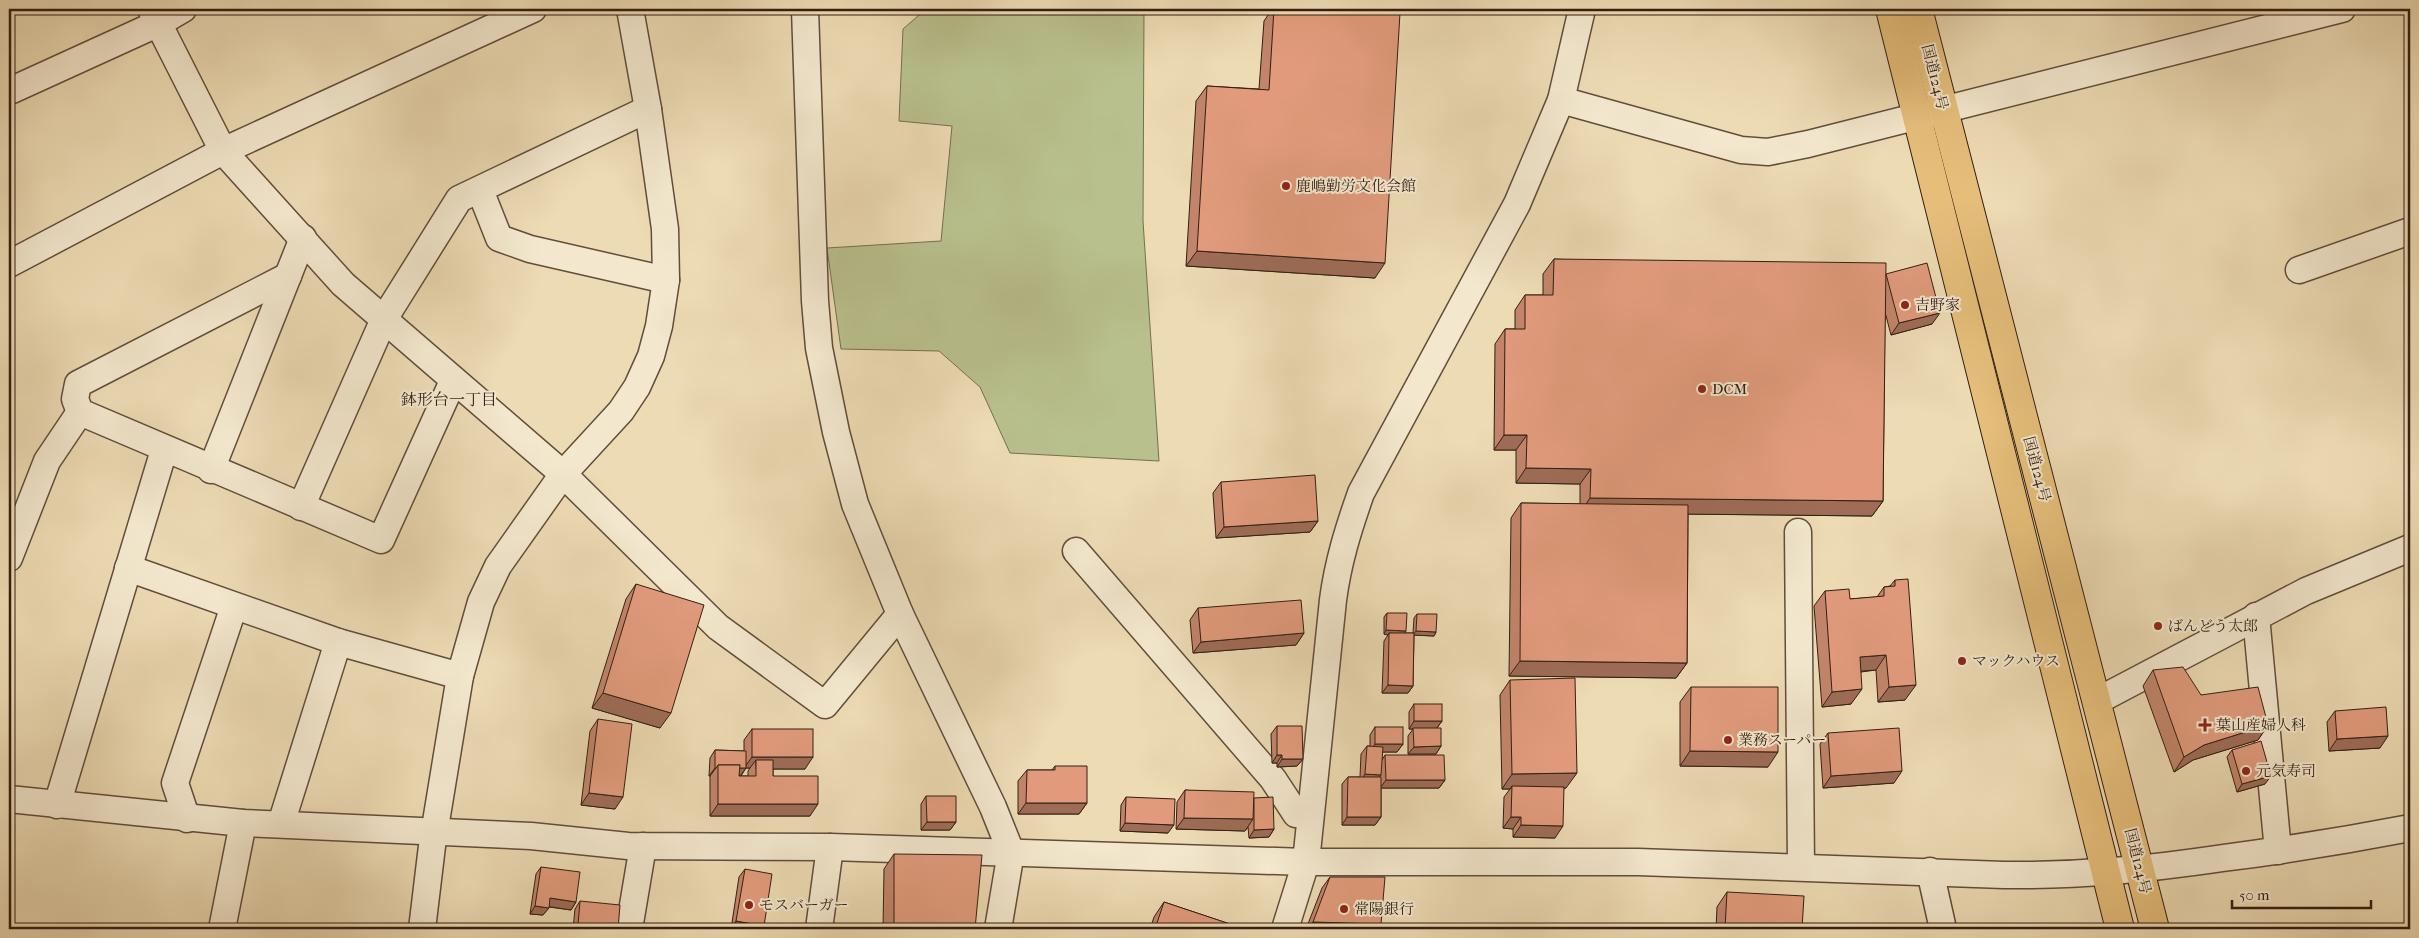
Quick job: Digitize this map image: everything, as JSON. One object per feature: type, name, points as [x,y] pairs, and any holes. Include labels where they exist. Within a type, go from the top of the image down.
[{"type":"highway","name":"国道124号","points":[[1890,9],[2120,929]]},
{"type":"highway","name":"国道124号","points":[[1918,9],[2155,929]]},
{"type":"street","points":[[9,88],[12,90],[155,16],[183,9]]},
{"type":"street","points":[[9,264],[222,150],[533,9]]},
{"type":"street","points":[[422,929],[460,676],[481,602],[498,566],[563,474],[621,412],[637,387],[651,356],[666,280],[665,229],[648,109],[630,9]]},
{"type":"street","points":[[805,9],[815,301],[819,348],[836,432],[855,504],[900,614],[993,807],[1011,852],[998,929]]},
{"type":"street","points":[[1285,929],[1306,862],[1333,600],[1338,562],[1348,531],[1361,493],[1517,204],[1561,100],[1582,9]]},
{"type":"street","points":[[1561,100],[1740,150],[1768,152],[1808,144],[1943,108],[2342,9]]},
{"type":"street","points":[[155,16],[222,150],[343,284],[563,474],[718,627],[825,704],[900,614]]},
{"type":"street","points":[[301,507],[384,319],[459,199],[648,109]]},
{"type":"street","points":[[480,190],[499,238],[530,249],[666,280]]},
{"type":"street","points":[[2299,270],[2410,230]]},
{"type":"street","points":[[211,470],[303,238]]},
{"type":"street","points":[[288,276],[78,384],[75,400],[80,412],[164,450],[380,540],[453,380]]},
{"type":"street","points":[[9,558],[47,461],[80,412]]},
{"type":"street","points":[[57,805],[164,450]]},
{"type":"street","points":[[1798,532],[1801,867]]},
{"type":"street","points":[[2097,701],[2306,591],[2410,548]]},
{"type":"street","points":[[1076,551],[1273,779],[1296,814]]},
{"type":"street","points":[[128,568],[338,642],[460,676]]},
{"type":"street","points":[[187,818],[175,783],[234,606]]},
{"type":"street","points":[[2256,616],[2278,851]]},
{"type":"street","points":[[281,824],[338,642]]},
{"type":"street","points":[[9,800],[243,823],[531,836],[643,846],[830,847],[1306,862],[1638,862],[1930,871],[2013,876],[2140,870],[2278,851],[2410,828]]},
{"type":"street","points":[[222,929],[243,823]]},
{"type":"street","points":[[628,929],[643,846]]},
{"type":"street","points":[[819,929],[830,847]]},
{"type":"street","points":[[1930,871],[1943,929]]},
{"type":"green space","points":[[926,9],[1144,9],[1143,221],[1159,461],[1010,453],[980,387],[939,351],[841,349],[827,248],[941,241],[952,126],[899,121],[903,29]]},
{"type":"building","name":"鹿嶋勤労文化会館","points":[[1274,9],[1328,9],[1400,13],[1385,263],[1197,251],[1207,86],[1269,90]]},
{"type":"building","points":[[1554,259],[1886,263],[1883,501],[1590,498],[1591,469],[1526,468],[1527,435],[1504,435],[1505,329],[1525,329],[1525,295],[1553,295]]},
{"type":"building","name":"吉野家","points":[[1927,263],[1940,313],[1899,323],[1886,274]]},
{"type":"building","points":[[1315,475],[1318,521],[1224,527],[1221,482]]},
{"type":"building","points":[[1521,503],[1688,505],[1687,663],[1520,661]]},
{"type":"building","points":[[1908,579],[1916,685],[1889,687],[1886,655],[1860,657],[1862,689],[1832,692],[1825,591],[1849,589],[1850,599],[1884,596],[1884,587],[1895,586],[1895,580]]},
{"type":"building","points":[[636,584],[704,605],[671,713],[603,693]]},
{"type":"building","points":[[1301,600],[1304,633],[1201,642],[1198,608]]},
{"type":"building","points":[[1387,613],[1407,613],[1406,631],[1386,630]]},
{"type":"building","points":[[1417,614],[1437,614],[1436,632],[1416,631]]},
{"type":"building","points":[[1389,633],[1414,633],[1413,686],[1388,685]]},
{"type":"building","name":"葉山産婦人科","points":[[2183,667],[2201,695],[2258,687],[2268,725],[2204,745],[2184,757],[2153,670]]},
{"type":"building","points":[[1575,678],[1577,773],[1512,774],[1510,680]]},
{"type":"building","points":[[1691,687],[1778,687],[1778,752],[1690,751]]},
{"type":"building","points":[[1414,704],[1442,704],[1442,721],[1414,721]]},
{"type":"building","points":[[2386,707],[2388,736],[2337,739],[2335,711]]},
{"type":"building","points":[[598,719],[632,724],[623,797],[589,793]]},
{"type":"building","points":[[1277,726],[1302,726],[1303,759],[1282,759],[1282,755],[1277,755]]},
{"type":"building","points":[[1375,727],[1403,727],[1403,744],[1375,744]]},
{"type":"building","points":[[1413,728],[1441,728],[1441,746],[1414,747]]},
{"type":"building","points":[[1899,728],[1902,771],[1831,776],[1828,733]]},
{"type":"building","points":[[752,729],[813,729],[813,757],[752,757]]},
{"type":"building","name":"元気寿司","points":[[2261,741],[2271,776],[2242,784],[2232,750]]},
{"type":"building","points":[[1367,746],[1383,747],[1381,775],[1365,774]]},
{"type":"building","points":[[715,750],[746,751],[746,768],[739,768],[740,765],[718,765],[715,768]]},
{"type":"building","points":[[1385,755],[1444,755],[1445,780],[1386,780]]},
{"type":"building","points":[[756,760],[773,760],[773,776],[818,776],[818,804],[718,804],[718,765],[740,765],[739,776],[756,776]]},
{"type":"building","points":[[1055,766],[1087,766],[1087,803],[1026,803],[1027,770],[1055,770]]},
{"type":"building","points":[[1348,777],[1381,777],[1381,817],[1347,817]]},
{"type":"building","points":[[1512,786],[1564,787],[1563,826],[1521,825],[1521,817],[1511,817]]},
{"type":"building","points":[[1185,790],[1254,792],[1253,819],[1184,818]]},
{"type":"building","points":[[926,796],[956,796],[956,822],[927,822]]},
{"type":"building","points":[[1126,797],[1175,799],[1174,825],[1125,823]]},
{"type":"building","points":[[1273,797],[1274,829],[1254,830],[1254,798]]},
{"type":"building","points":[[894,854],[982,855],[975,929],[894,929]]},
{"type":"building","points":[[541,867],[580,872],[576,902],[550,898],[549,908],[535,906]]},
{"type":"building","name":"モスバーガー","points":[[745,869],[772,874],[764,926],[736,921]]},
{"type":"building","name":"常陽銀行","points":[[1330,877],[1385,877],[1381,924],[1313,922]]},
{"type":"building","points":[[1727,892],[1804,896],[1802,929],[1725,929]]},
{"type":"building","points":[[580,901],[620,905],[618,929],[578,925]]},
{"type":"building","points":[[1164,902],[1245,929],[1155,929]]},
{"type":"place","name":"鹿嶋勤労文化会館","points":[[1286,186]]},
{"type":"place","name":"吉野家","points":[[1905,305]]},
{"type":"place","name":"DCM","points":[[1702,389]]},
{"type":"place","name":"ばんどう太郎","points":[[2158,626]]},
{"type":"place","name":"マックハウス","points":[[1962,661]]},
{"type":"place","name":"葉山産婦人科","points":[[2205,725]]},
{"type":"place","name":"業務スーパー","points":[[1728,740]]},
{"type":"place","name":"元気寿司","points":[[2246,771]]},
{"type":"place","name":"モスバーガー","points":[[749,905]]},
{"type":"place","name":"常陽銀行","points":[[1344,909]]},
{"type":"district","name":"鉢形台一丁目","points":[[449,399]]}]
